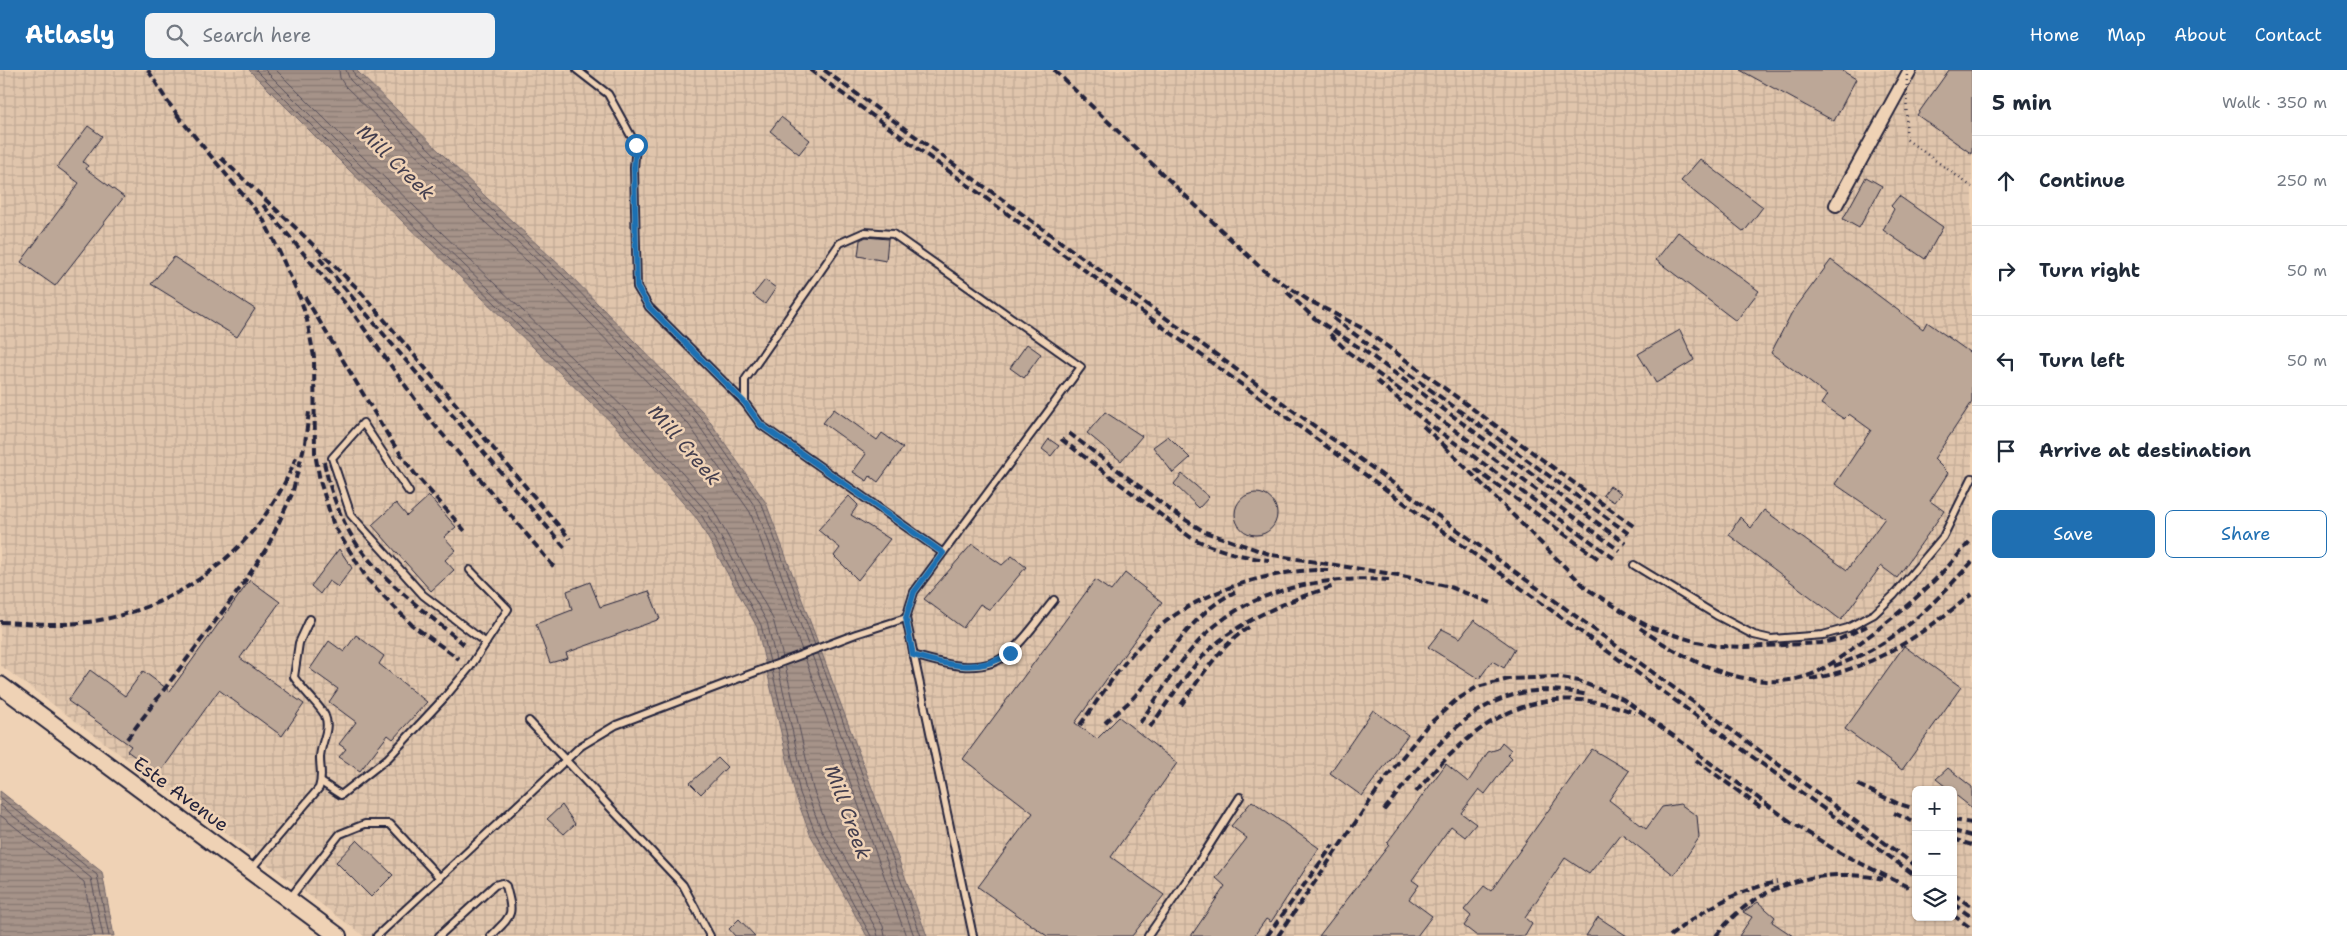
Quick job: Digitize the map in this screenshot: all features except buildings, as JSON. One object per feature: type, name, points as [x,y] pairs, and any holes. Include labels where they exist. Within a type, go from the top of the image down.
[{"type":"street","points":[[1836,204],[1909,70]]},
{"type":"street","name":"Este Avenue","points":[[0,685],[338,936]]},
{"type":"lane","points":[[577,70],[608,94],[636,145],[634,168],[637,287],[649,307],[745,403],[761,425],[943,553]]},
{"type":"lane","points":[[745,403],[745,380],[834,251],[840,243],[865,232],[893,234],[1081,367],[914,592],[906,618],[972,936]]},
{"type":"lane","points":[[408,492],[362,423],[332,458],[351,516],[423,595],[486,643]]},
{"type":"lane","points":[[1634,565],[1716,615],[1754,635],[1771,639],[1824,636],[1848,628],[1874,614],[1894,595],[1943,537],[1972,478]]},
{"type":"lane","points":[[321,782],[341,795],[388,758],[445,697],[470,667],[508,609],[470,570]]},
{"type":"lane","points":[[913,655],[950,665],[981,665],[999,660],[1010,653],[1054,600]]},
{"type":"lane","points":[[377,936],[582,746],[616,725],[856,634],[906,618]]},
{"type":"lane","points":[[250,870],[320,788],[323,776],[320,757],[326,731],[325,716],[300,688],[294,677],[299,643],[310,619]]},
{"type":"lane","points":[[529,721],[683,885],[710,936]]},
{"type":"lane","points":[[1148,936],[1194,872],[1240,797]]},
{"type":"lane","points":[[289,898],[340,834],[365,824],[390,824],[440,878]]},
{"type":"lane","points":[[439,936],[494,885],[502,883],[506,886],[512,909],[509,918],[491,936]]},
{"type":"path","points":[[1909,70],[1906,139],[1972,187]]},
{"type":"shaded area","points":[[0,70],[1972,70],[1972,936],[364,936],[0,665]]},
{"type":"water","name":"Mill Creek","points":[[249,70],[356,70],[487,198],[566,271],[704,413],[766,503],[927,936],[867,936],[810,834],[795,794],[757,627],[698,520],[615,426],[348,169]]},
{"type":"water","points":[[0,791],[102,872],[114,936],[0,936]]},
{"type":"railway","points":[[148,70],[167,101],[182,120]]},
{"type":"railway","points":[[810,70],[1912,873]]},
{"type":"railway","points":[[824,70],[1912,863]]},
{"type":"railway","points":[[1054,70],[1263,270],[1308,300],[1362,328],[1636,528]]},
{"type":"railway","points":[[177,115],[263,219],[301,300],[314,357],[315,453],[320,481],[334,526],[368,580],[412,625],[459,659]]},
{"type":"railway","points":[[221,158],[359,290],[570,539]]},
{"type":"railway","points":[[263,205],[350,309],[428,417],[554,567]]},
{"type":"railway","points":[[319,258],[565,548]]},
{"type":"railway","points":[[1287,292],[1314,318],[1369,354],[1626,544]]},
{"type":"railway","points":[[305,297],[392,442],[415,474],[465,531]]},
{"type":"railway","points":[[1333,318],[1381,354]]},
{"type":"railway","points":[[1330,334],[1348,352],[1620,551]]},
{"type":"railway","points":[[1399,367],[1632,536]]},
{"type":"railway","points":[[1377,381],[1422,419],[1615,559]]},
{"type":"railway","points":[[127,739],[241,587],[268,546],[292,494],[305,443],[309,412]]},
{"type":"railway","points":[[1423,426],[1449,450]]},
{"type":"railway","points":[[1069,433],[1173,512],[1205,532],[1272,555],[1398,575],[1450,587],[1491,603]]},
{"type":"railway","points":[[1061,439],[1190,537],[1209,546],[1229,552],[1269,560]]},
{"type":"railway","points":[[1444,446],[1587,589],[1652,628],[1697,642],[1717,646],[1746,647],[1821,643],[1840,639],[1867,626]]},
{"type":"railway","points":[[0,622],[55,624],[88,622],[122,615],[155,603],[186,588],[214,568],[240,545],[263,518],[281,489],[296,457]]},
{"type":"railway","points":[[324,462],[337,506],[358,546],[396,587],[467,647]]},
{"type":"railway","points":[[1475,469],[1600,560]]},
{"type":"railway","points":[[1640,628],[1680,653],[1725,673],[1749,679],[1773,681],[1797,679],[1826,667],[1884,625],[1935,580],[1971,540]]},
{"type":"railway","points":[[1834,666],[1856,657],[1894,636],[1926,610],[1972,562]]},
{"type":"railway","points":[[1080,725],[1127,660],[1145,640],[1183,610],[1230,587],[1256,579],[1281,574],[1330,570]]},
{"type":"railway","points":[[1140,723],[1189,652],[1209,631],[1228,616],[1248,604],[1270,594],[1317,583],[1341,580],[1389,580]]},
{"type":"railway","points":[[1150,727],[1193,668],[1222,639],[1268,611],[1335,586]]},
{"type":"railway","points":[[1105,723],[1144,686],[1191,627],[1218,602],[1235,592]]},
{"type":"railway","points":[[1810,679],[1857,667],[1897,648],[1972,594]]},
{"type":"railway","points":[[1181,705],[1220,653],[1249,627]]},
{"type":"railway","points":[[1278,936],[1383,782],[1426,727],[1455,701],[1477,687],[1509,679],[1555,677],[1579,681],[1623,699],[1791,822]]},
{"type":"railway","points":[[1384,810],[1426,759],[1447,737],[1469,717],[1494,702],[1521,693],[1552,690],[1588,695]]},
{"type":"railway","points":[[1416,792],[1462,744],[1486,725],[1512,711],[1539,702],[1568,699],[1600,703],[1635,713]]},
{"type":"railway","points":[[1696,760],[1761,808]]},
{"type":"railway","points":[[1858,785],[1899,804],[1912,808]]},
{"type":"railway","points":[[1894,813],[1912,821]]},
{"type":"railway","points":[[1786,819],[1840,853],[1908,887]]},
{"type":"railway","points":[[1957,821],[1972,823]]},
{"type":"railway","points":[[1957,832],[1972,836]]},
{"type":"railway","points":[[1957,840],[1972,845]]},
{"type":"railway","points":[[1267,936],[1333,845]]},
{"type":"railway","points":[[1716,936],[1732,918],[1750,903],[1790,883],[1836,875],[1883,879]]},
{"type":"railway","points":[[1670,936],[1694,918],[1720,903],[1748,890],[1777,882]]},
{"type":"railway","points":[[1957,897],[1972,907]]},
{"type":"railway","points":[[1957,907],[1972,917]]},
{"type":"railway","points":[[1957,918],[1972,929]]},
{"type":"route","points":[[636,145],[634,168],[637,287],[649,307],[745,403],[761,425],[943,553],[914,592],[906,618],[913,655],[950,665],[967,666],[981,665],[999,660],[1010,653]]}]
